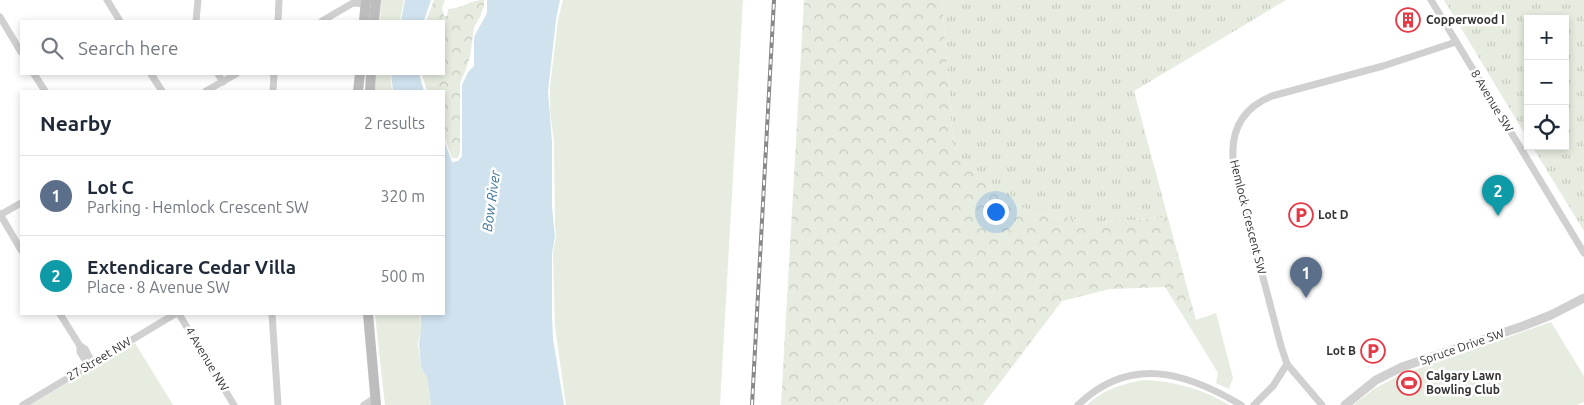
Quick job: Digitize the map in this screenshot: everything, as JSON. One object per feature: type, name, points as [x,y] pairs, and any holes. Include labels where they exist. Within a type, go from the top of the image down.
[{"type":"main road","points":[[364,20],[369,1]]},
{"type":"main road","points":[[369,1],[374,20]]},
{"type":"main road","points":[[358,90],[360,75]]},
{"type":"main road","points":[[370,90],[371,75]]},
{"type":"main road","points":[[368,315],[376,402]]},
{"type":"street","points":[[107,0],[119,20]]},
{"type":"street","points":[[196,20],[198,0]]},
{"type":"street","points":[[278,20],[279,0]]},
{"type":"street","name":"8 Avenue SW","points":[[1431,0],[1584,253]]},
{"type":"street","points":[[324,20],[353,3],[369,1]]},
{"type":"street","points":[[0,17],[20,50]]},
{"type":"street","name":"Hemlock Crescent SW","points":[[1322,405],[1288,364],[1281,346],[1234,167],[1232,146],[1237,128],[1248,111],[1262,100],[1272,96],[1383,66],[1456,42]]},
{"type":"street","points":[[35,75],[44,90]]},
{"type":"street","points":[[152,75],[161,90]]},
{"type":"street","points":[[219,75],[223,82]]},
{"type":"street","points":[[208,90],[234,75]]},
{"type":"street","points":[[272,90],[274,75]]},
{"type":"street","points":[[20,203],[0,215],[20,248]]},
{"type":"street","name":"Spruce Drive SW","points":[[1345,405],[1376,380],[1402,367],[1523,326],[1584,298]]},
{"type":"street","points":[[61,315],[80,346],[85,349],[90,363]]},
{"type":"street","name":"27 Street NW","points":[[23,405],[90,363],[173,315]]},
{"type":"street","name":"4 Avenue NW","points":[[180,315],[234,405]]},
{"type":"street","points":[[272,315],[278,405]]},
{"type":"street","points":[[1254,405],[1273,386],[1288,364]]},
{"type":"street","points":[[1078,405],[1106,384],[1129,376],[1159,373],[1191,380],[1241,405]]},
{"type":"street","points":[[364,405],[376,402]]},
{"type":"green space","points":[[381,0],[404,0],[400,20],[380,20]]},
{"type":"green space","points":[[434,0],[445,0],[442,8],[444,16],[447,16],[448,9],[484,0],[480,17],[474,27],[470,57],[460,83],[460,151],[458,158],[452,158],[445,139],[445,90],[427,90],[422,75],[445,75],[445,20],[426,20]]},
{"type":"green space","points":[[563,0],[743,0],[720,405],[566,405],[555,327],[553,254],[556,236],[554,142],[550,111],[550,87],[558,20]]},
{"type":"green space","points":[[804,0],[942,0],[953,143],[960,158],[998,193],[1034,214],[1099,222],[1168,218],[1196,320],[1182,314],[1165,287],[1110,289],[1062,301],[983,405],[781,405]]},
{"type":"green space","points":[[942,0],[1286,0],[1134,91],[1168,218],[1099,222],[1034,214],[998,193],[960,158],[953,143]]},
{"type":"green space","points":[[1444,0],[1584,0],[1584,231],[1534,150],[1569,150],[1569,15],[1524,15],[1524,132]]},
{"type":"green space","points":[[376,75],[390,75],[392,90],[375,90]]},
{"type":"green space","points":[[1216,313],[1233,378],[1229,389],[1216,383],[1218,373],[1182,314],[1196,320]]},
{"type":"green space","points":[[375,315],[420,315],[421,329],[418,344],[421,367],[427,377],[431,405],[385,405]]},
{"type":"green space","points":[[1551,322],[1584,376],[1584,402],[1577,405],[1353,405],[1374,389],[1398,376]]},
{"type":"green space","points":[[135,343],[173,405],[30,405]]},
{"type":"green space","points":[[1144,380],[1188,387],[1209,394],[1229,405],[1087,405],[1093,399],[1114,388]]},
{"type":"water","points":[[405,0],[431,0],[424,20],[401,20]]},
{"type":"water","name":"Bow River","points":[[487,0],[560,0],[548,91],[552,142],[552,207],[555,236],[552,254],[553,339],[564,405],[431,405],[427,377],[421,367],[419,344],[421,315],[445,315],[445,143],[452,162],[458,161],[462,156],[462,85],[468,72],[474,66],[474,37],[487,13]]},
{"type":"water","points":[[391,75],[419,75],[424,90],[393,90]]},
{"type":"railway","points":[[752,405],[774,0]]},
{"type":"place","name":"Copperwood I","points":[[1408,20]]},
{"type":"place","name":"Lot D","points":[[1301,215]]},
{"type":"place","name":"Extendicare Cedar Villa","points":[[1498,216]]},
{"type":"place","name":"Lot C","points":[[1306,298]]},
{"type":"place","name":"Lot B","points":[[1373,351]]},
{"type":"place","name":"Calgary Lawn Bowling Club","points":[[1409,383]]}]
